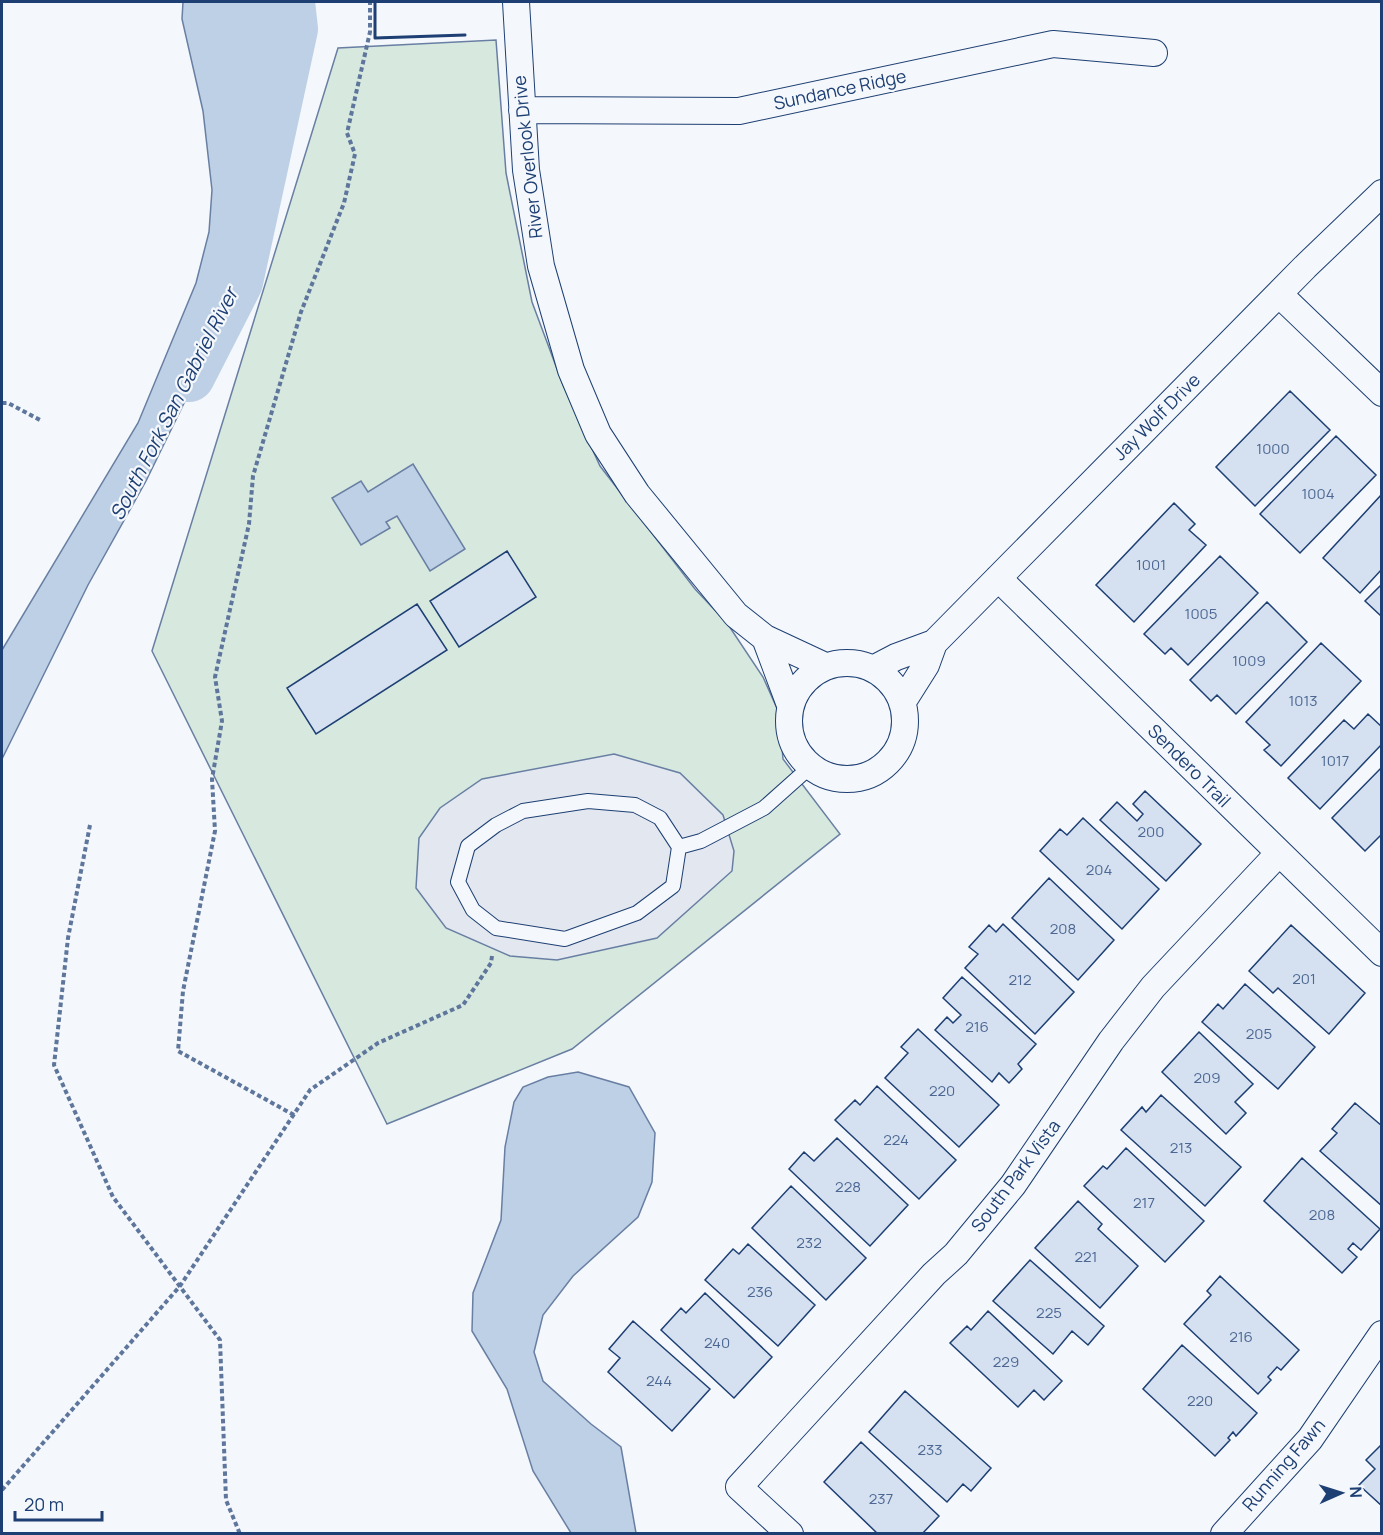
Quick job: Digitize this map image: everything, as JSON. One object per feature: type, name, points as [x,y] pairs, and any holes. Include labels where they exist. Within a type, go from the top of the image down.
[{"type":"street","name":"River Overlook Drive","points":[[516,2],[526,170],[541,266],[571,370],[598,434],[637,494],[736,615],[765,638],[825,666]]},
{"type":"street","name":"Sundance Ridge","points":[[522,110],[739,111],[1053,44],[1155,53]]},
{"type":"street","name":"Jay Wolf Drive","points":[[902,703],[926,665],[934,643],[1382,193]]},
{"type":"street","points":[[1279,294],[1382,393]]},
{"type":"street","name":"Sendero Trail","points":[[998,578],[1278,854],[1382,953]]},
{"type":"street","points":[[765,638],[790,705]]},
{"type":"street","name":"Jay Wolf Drive","points":[[873,669],[896,657],[934,643]]},
{"type":"street","points":[[849,662],[873,669],[886,677],[896,689],[902,703],[905,721],[902,739],[895,756],[882,769],[866,777],[847,780],[830,778],[810,767],[800,757],[791,741],[788,723],[790,705],[798,689],[810,675],[825,666],[849,662]]},
{"type":"street","name":"South Park Vista","points":[[790,1533],[739,1487],[934,1274],[956,1254],[1013,1185],[1111,1041],[1153,987],[1278,854]]},
{"type":"street","name":"Running Fawn","points":[[1224,1533],[1310,1440],[1382,1334]]},
{"type":"lane","points":[[679,847],[702,841],[764,808],[810,767]]},
{"type":"lane","points":[[588,801],[635,804],[660,818],[679,847],[673,886],[637,913],[565,939],[496,928],[473,910],[458,882],[468,846],[496,825],[523,811],[534,809],[588,801]]},
{"type":"path","points":[[294,1115],[178,1050],[183,991],[215,831],[212,779],[222,721],[215,677],[249,525],[254,476],[301,312],[344,203],[355,154],[347,133],[370,32],[370,2]]},
{"type":"path","points":[[2,403],[8,403],[40,420]]},
{"type":"path","points":[[90,825],[69,938],[54,1065],[113,1197],[220,1340],[226,1500],[240,1533]]},
{"type":"path","points":[[2,1490],[180,1286],[310,1090],[378,1042],[463,1005],[491,963],[492,956]]},
{"type":"shaded area","points":[[496,40],[506,173],[532,302],[563,385],[600,466],[695,589],[727,623],[763,677],[779,713],[783,759],[840,834],[572,1049],[387,1124],[152,651],[338,48]]},
{"type":"shaded area","points":[[614,754],[680,773],[723,815],[734,851],[732,871],[657,938],[557,960],[510,956],[446,928],[416,888],[419,838],[440,808],[482,779]]},
{"type":"water","points":[[183,2],[273,2],[273,41],[263,194],[245,254],[191,389],[146,481],[88,585],[2,759],[2,650],[138,423],[196,283],[209,232],[212,190],[203,111],[182,19]]},
{"type":"water","points":[[413,464],[465,549],[430,571],[397,516],[386,522],[390,528],[361,545],[332,498],[361,481],[368,492]]},
{"type":"water","points":[[578,1072],[629,1087],[655,1133],[652,1182],[638,1217],[573,1276],[543,1315],[534,1352],[543,1381],[591,1424],[621,1447],[636,1533],[571,1533],[533,1471],[507,1389],[472,1331],[473,1293],[501,1220],[505,1147],[514,1102],[523,1087],[548,1077]]},
{"type":"building","points":[[1290,391],[1330,430],[1255,506],[1216,467]]},
{"type":"building","points":[[1336,436],[1376,475],[1300,553],[1260,514]]},
{"type":"building","points":[[1382,494],[1382,569],[1360,593],[1323,558]]},
{"type":"building","points":[[1174,503],[1195,524],[1189,530],[1206,545],[1134,622],[1096,585]]},
{"type":"building","points":[[507,551],[536,597],[459,647],[430,601]]},
{"type":"building","points":[[1220,556],[1258,593],[1188,665],[1171,648],[1165,654],[1144,634]]},
{"type":"building","points":[[1382,584],[1382,615],[1381,616],[1365,601]]},
{"type":"building","points":[[1267,602],[1307,642],[1236,714],[1217,695],[1211,701],[1190,680]]},
{"type":"building","points":[[417,604],[447,650],[316,734],[287,688]]},
{"type":"building","points":[[1321,643],[1361,681],[1281,766],[1264,750],[1270,745],[1246,722]]},
{"type":"building","points":[[1368,714],[1382,727],[1382,744],[1320,809],[1288,778],[1344,720],[1354,729]]},
{"type":"building","points":[[1382,767],[1382,834],[1365,851],[1332,818]]},
{"type":"building","points":[[1145,791],[1201,844],[1166,881],[1100,820],[1117,802],[1137,821],[1143,814],[1133,804]]},
{"type":"building","points":[[1083,818],[1159,889],[1122,929],[1040,851],[1060,829],[1067,835]]},
{"type":"building","points":[[1049,878],[1114,940],[1078,980],[1012,918]]},
{"type":"building","points":[[1003,924],[1074,992],[1035,1034],[965,968],[978,954],[969,947],[989,925],[996,932]]},
{"type":"building","points":[[1291,925],[1365,993],[1329,1034],[1278,988],[1273,993],[1249,971]]},
{"type":"building","points":[[962,977],[1036,1044],[1018,1064],[1022,1069],[1009,1083],[999,1073],[992,1082],[935,1030],[947,1017],[953,1023],[961,1015],[943,998]]},
{"type":"building","points":[[1245,984],[1315,1047],[1278,1089],[1202,1022],[1218,1004],[1223,1009]]},
{"type":"building","points":[[918,1029],[999,1105],[959,1147],[885,1078],[908,1053],[901,1047]]},
{"type":"building","points":[[1199,1032],[1253,1084],[1235,1102],[1246,1113],[1226,1134],[1162,1072]]},
{"type":"building","points":[[877,1086],[956,1160],[919,1199],[835,1120],[855,1100],[860,1105]]},
{"type":"building","points":[[1161,1095],[1241,1167],[1205,1206],[1121,1130],[1142,1107],[1146,1112]]},
{"type":"building","points":[[1355,1103],[1382,1126],[1382,1206],[1320,1151],[1337,1133],[1332,1129]]},
{"type":"building","points":[[837,1138],[908,1205],[870,1246],[789,1169],[804,1152],[814,1161]]},
{"type":"building","points":[[1126,1148],[1204,1221],[1165,1262],[1084,1186],[1103,1166],[1107,1169]]},
{"type":"building","points":[[1302,1158],[1380,1229],[1361,1250],[1353,1243],[1348,1249],[1357,1257],[1342,1273],[1264,1201]]},
{"type":"building","points":[[791,1186],[866,1258],[826,1300],[752,1228]]},
{"type":"building","points":[[1078,1201],[1102,1224],[1098,1229],[1138,1266],[1100,1308],[1035,1248]]},
{"type":"building","points":[[748,1244],[815,1305],[778,1346],[705,1280],[733,1249],[739,1254]]},
{"type":"building","points":[[1030,1260],[1104,1326],[1088,1345],[1072,1331],[1053,1354],[993,1301]]},
{"type":"building","points":[[1220,1276],[1299,1350],[1281,1370],[1277,1367],[1268,1377],[1271,1380],[1258,1394],[1184,1324],[1211,1295],[1207,1291]]},
{"type":"building","points":[[705,1293],[772,1357],[734,1398],[661,1330],[681,1308],[686,1313]]},
{"type":"building","points":[[988,1311],[1062,1381],[1044,1400],[1034,1390],[1018,1407],[950,1343],[967,1326],[971,1330]]},
{"type":"building","points":[[633,1321],[710,1389],[672,1431],[608,1372],[620,1358],[609,1349]]},
{"type":"building","points":[[1182,1345],[1257,1413],[1236,1436],[1233,1432],[1228,1438],[1230,1440],[1215,1456],[1143,1389]]},
{"type":"building","points":[[905,1391],[991,1468],[971,1491],[963,1484],[947,1502],[869,1432]]},
{"type":"building","points":[[861,1442],[939,1516],[922,1534],[878,1534],[824,1482]]},
{"type":"building","points":[[1382,1444],[1382,1506],[1359,1485],[1375,1469],[1366,1460]]},
{"type":"waterway","name":"South Fork San Gabriel River","points":[[189,376],[237,282],[292,29],[289,2]]},
{"type":"wall","points":[[375,2],[375,38],[465,35]]}]
